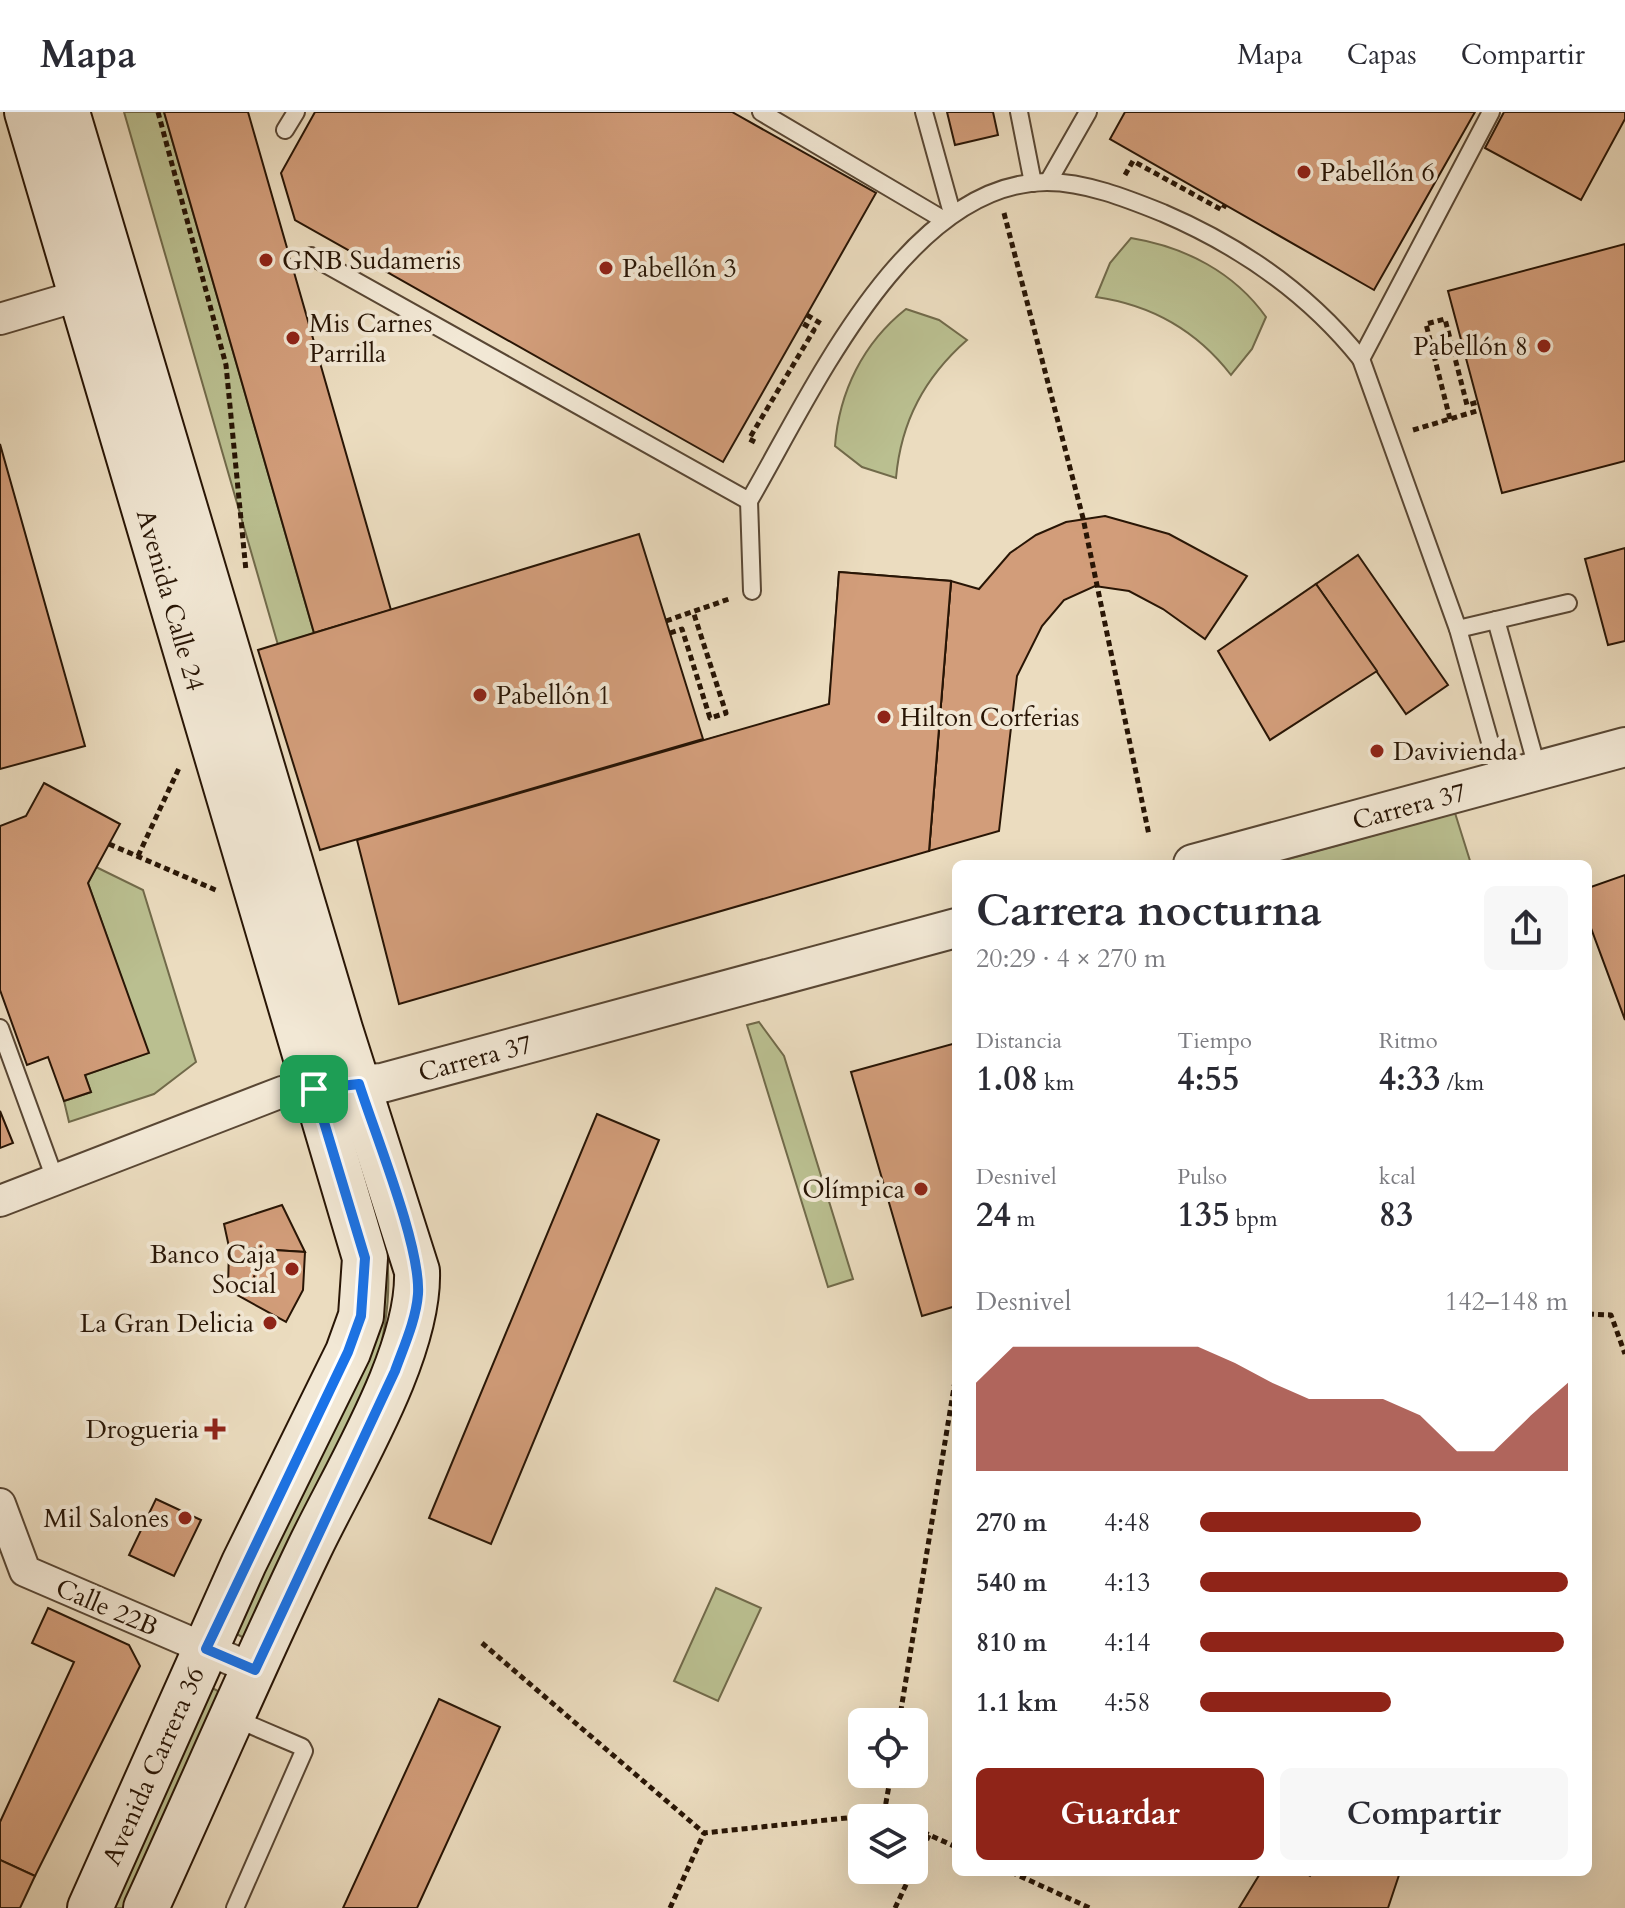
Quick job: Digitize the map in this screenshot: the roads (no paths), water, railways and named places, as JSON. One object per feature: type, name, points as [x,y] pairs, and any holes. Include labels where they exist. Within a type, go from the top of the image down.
[{"type":"main road","name":"Avenida Calle 24","points":[[27,112],[314,1089]]},
{"type":"main road","name":"Avenida Calle 24","points":[[67,112],[359,1084]]},
{"type":"main road","name":"Avenida Carrera 36","points":[[146,1908],[395,1371],[410,1331],[418,1294],[410,1243],[359,1084]]},
{"type":"main road","name":"Avenida Carrera 36","points":[[90,1908],[206,1649],[348,1352],[361,1316],[365,1258],[314,1089]]},
{"type":"street","points":[[0,319],[81,295]]},
{"type":"street","name":"Carrera 37","points":[[1208,860],[1625,747]]},
{"type":"street","name":"Carrera 37","points":[[0,1201],[282,1092],[382,1083],[952,929]]},
{"type":"street","name":"Calle 22B","points":[[0,1504],[12,1576],[255,1670]]},
{"type":"lane","points":[[285,130],[296,112]]},
{"type":"lane","points":[[761,112],[948,217]]},
{"type":"lane","points":[[924,112],[948,217]]},
{"type":"lane","points":[[1019,112],[1041,183]]},
{"type":"lane","points":[[1041,183],[1088,112]]},
{"type":"lane","points":[[1361,359],[1491,112]]},
{"type":"lane","points":[[752,591],[749,501],[868,303],[948,217],[998,191],[1041,183],[1134,201],[1216,240],[1298,292],[1332,324],[1361,359],[1458,629],[1501,781]]},
{"type":"lane","points":[[311,256],[749,501]]},
{"type":"lane","points":[[1458,629],[1568,603]]},
{"type":"lane","points":[[1496,620],[1538,771]]},
{"type":"lane","points":[[0,1028],[55,1179]]},
{"type":"lane","points":[[233,1717],[302,1747],[304,1751],[235,1908]]},
{"type":"place","name":"Pabellón 6","points":[[1304,172]]},
{"type":"place","name":"GNB Sudameris","points":[[266,260]]},
{"type":"place","name":"Pabellón 3","points":[[606,268]]},
{"type":"place","name":"Mis Carnes Parrilla","points":[[293,338]]},
{"type":"place","name":"Pabellón 8","points":[[1544,346]]},
{"type":"place","name":"Pabellón 1","points":[[480,695]]},
{"type":"place","name":"Hilton Corferias","points":[[884,717]]},
{"type":"place","name":"Davivienda","points":[[1377,751]]},
{"type":"place","name":"Olímpica","points":[[921,1189]]},
{"type":"place","name":"Banco Caja Social","points":[[292,1269]]},
{"type":"place","name":"La Gran Delicia","points":[[270,1323]]},
{"type":"place","name":"Drogueria","points":[[215,1429]]},
{"type":"place","name":"Mil Salones","points":[[185,1518]]}]
